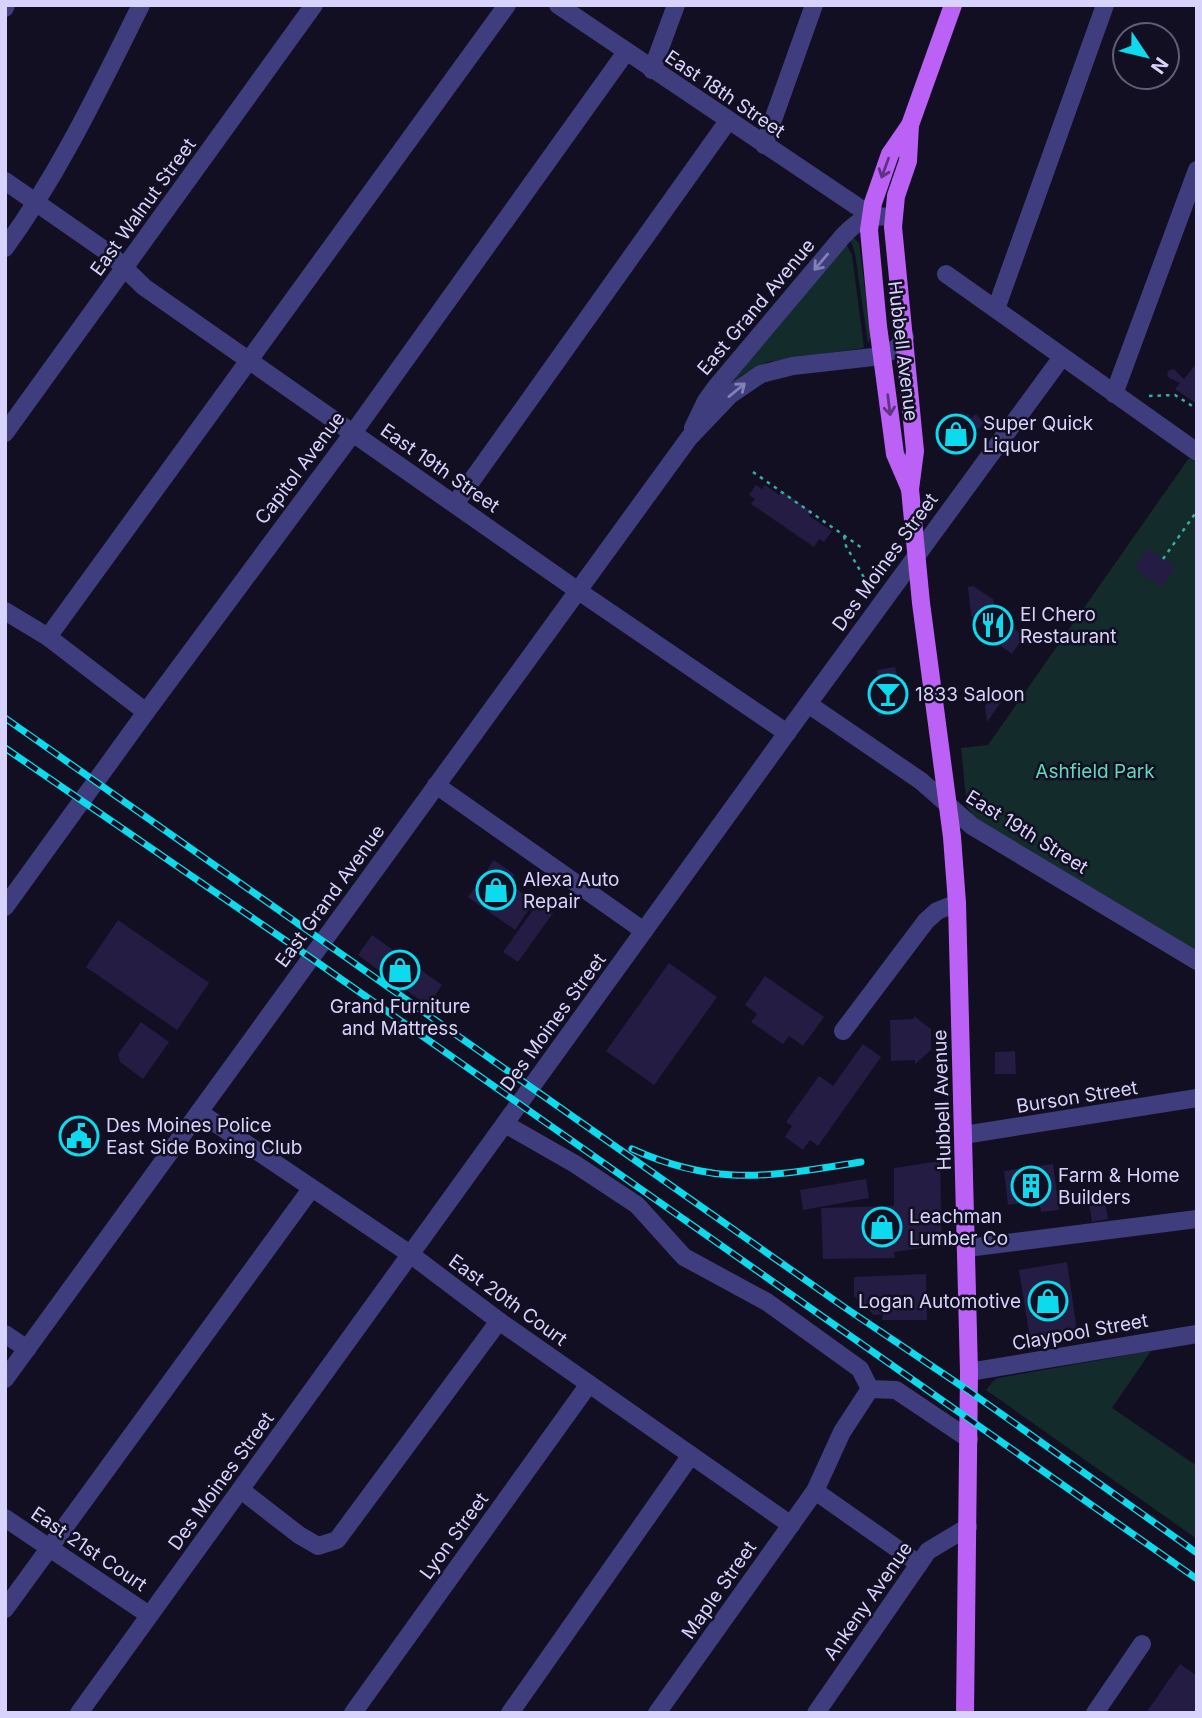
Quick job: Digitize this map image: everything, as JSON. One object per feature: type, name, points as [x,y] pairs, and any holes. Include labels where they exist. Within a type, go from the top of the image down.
[{"type":"main road","points":[[870,215],[890,154],[910,125],[953,5]]},
{"type":"main road","points":[[893,217],[896,196],[908,161],[910,125]]},
{"type":"main road","name":"Hubbell Avenue","points":[[870,215],[869,243],[895,454],[910,489]]},
{"type":"main road","name":"Hubbell Avenue","points":[[893,217],[915,451],[910,489],[916,554],[949,808],[957,903],[969,1372],[965,1713]]},
{"type":"street","points":[[5,248],[37,204],[69,148],[141,5]]},
{"type":"street","name":"East Walnut Street","points":[[5,433],[314,5]]},
{"type":"street","points":[[48,637],[507,5]]},
{"type":"street","name":"East 18th Street","points":[[558,5],[870,215]]},
{"type":"street","points":[[652,70],[676,5]]},
{"type":"street","points":[[764,145],[814,5]]},
{"type":"street","points":[[996,309],[1105,5]]},
{"type":"street","name":"Capitol Avenue","points":[[5,907],[353,433],[626,52]]},
{"type":"street","points":[[454,504],[728,121]]},
{"type":"street","points":[[1114,394],[1197,170]]},
{"type":"street","name":"East 19th Street","points":[[5,181],[110,254],[144,286],[250,361],[787,733]]},
{"type":"street","points":[[870,215],[893,217]]},
{"type":"street","name":"East Grand Avenue","points":[[689,438],[705,401],[730,369],[843,236],[870,215]]},
{"type":"street","points":[[946,274],[1197,452]]},
{"type":"street","points":[[882,356],[898,347],[905,337]]},
{"type":"street","name":"East Grand Avenue","points":[[5,1379],[689,438],[730,395],[761,374],[793,366],[882,356]]},
{"type":"street","name":"Des Moines Street","points":[[79,1713],[916,554],[1062,357]]},
{"type":"street","points":[[5,611],[48,637],[146,712]]},
{"type":"street","name":"East 19th Street","points":[[808,704],[921,781],[949,808],[972,825],[1197,961]]},
{"type":"street","points":[[436,785],[644,931]]},
{"type":"street","points":[[844,1031],[934,912],[957,903]]},
{"type":"street","name":"Burson Street","points":[[964,1135],[1197,1098]]},
{"type":"street","name":"East 20th Court","points":[[199,1112],[410,1254],[499,1321],[791,1525]]},
{"type":"street","points":[[505,1124],[575,1164],[637,1205],[684,1257],[767,1302],[860,1369],[870,1390],[896,1390],[969,1439]]},
{"type":"street","points":[[5,1609],[311,1189]]},
{"type":"street","points":[[967,1248],[1197,1219]]},
{"type":"street","points":[[241,1490],[299,1535],[318,1546],[337,1540],[499,1321]]},
{"type":"street","points":[[5,1334],[27,1349]]},
{"type":"street","name":"Claypool Street","points":[[969,1372],[1197,1334]]},
{"type":"street","name":"Lyon Street","points":[[353,1713],[589,1384]]},
{"type":"street","name":"Maple Street","points":[[657,1713],[815,1491],[842,1432],[870,1390]]},
{"type":"street","points":[[510,1713],[691,1455]]},
{"type":"street","points":[[815,1491],[919,1564]]},
{"type":"street","name":"East 21st Court","points":[[5,1518],[149,1615]]},
{"type":"street","name":"Ankeny Avenue","points":[[816,1713],[928,1551],[968,1527]]},
{"type":"street","points":[[1095,1713],[1142,1644]]},
{"type":"path","points":[[1142,399],[1153,395],[1175,395],[1197,409]]},
{"type":"path","points":[[753,472],[862,548]]},
{"type":"path","points":[[1163,559],[1197,511]]},
{"type":"path","points":[[844,536],[846,546],[870,588]]},
{"type":"green space","points":[[854,238],[859,243],[871,336],[868,344],[855,253],[850,239]]},
{"type":"green space","points":[[846,244],[852,255],[864,348],[767,362],[742,375],[724,391]]},
{"type":"green space","name":"Ashfield Park","points":[[1189,458],[1197,463],[1197,951],[974,817],[967,807],[961,748],[988,745]]},
{"type":"green space","points":[[1151,1351],[1112,1408],[1197,1466],[1197,1539],[986,1390],[998,1378]]},
{"type":"building","points":[[1197,363],[1197,404],[1175,389],[1180,383],[1169,378],[1167,374],[1174,369],[1184,379]]},
{"type":"building","name":"Super Quick Liquor","points":[[960,414],[963,418],[968,414],[971,418],[976,414],[984,424],[971,435],[974,438],[956,453],[940,433],[941,429]]},
{"type":"building","points":[[756,485],[762,489],[765,485],[779,495],[782,491],[812,512],[809,516],[832,531],[824,542],[819,539],[814,547],[751,504],[755,499],[749,495]]},
{"type":"building","points":[[1148,548],[1175,568],[1162,587],[1134,568]]},
{"type":"building","name":"El Chero Restaurant","points":[[973,586],[993,599],[994,613],[1024,636],[1012,654],[983,633],[971,615],[968,587]]},
{"type":"building","name":"1833 Saloon","points":[[895,667],[903,703],[900,703],[901,713],[878,716],[877,708],[871,709],[870,699],[876,698],[874,681],[878,680],[877,670]]},
{"type":"building","points":[[993,696],[1001,702],[987,722],[985,706]]},
{"type":"building","name":"Alexa Auto Repair","points":[[494,860],[515,875],[509,883],[534,902],[515,930],[468,897]]},
{"type":"building","points":[[538,903],[553,913],[518,962],[503,952]]},
{"type":"building","points":[[118,920],[209,983],[177,1030],[86,967]]},
{"type":"building","name":"Grand Furniture and Mattress","points":[[372,935],[442,985],[428,1006],[358,955]]},
{"type":"building","points":[[669,963],[717,997],[654,1085],[606,1051]]},
{"type":"building","points":[[765,976],[824,1017],[803,1046],[789,1036],[783,1044],[751,1022],[757,1014],[745,1005]]},
{"type":"building","points":[[914,1016],[931,1029],[931,1050],[915,1064],[915,1060],[891,1061],[890,1020],[914,1019]]},
{"type":"building","points":[[141,1022],[169,1042],[143,1079],[120,1062],[118,1054]]},
{"type":"building","points":[[863,1044],[881,1057],[818,1146],[810,1140],[803,1150],[785,1137],[792,1126],[786,1122],[819,1076],[833,1086]]},
{"type":"building","points":[[1015,1051],[1016,1074],[995,1074],[995,1052]]},
{"type":"building","name":"Des Moines Police East Side Boxing Club","points":[[80,1115],[98,1128],[77,1157],[59,1144]]},
{"type":"building","name":"Leachman Lumber Co","points":[[940,1161],[942,1245],[894,1252],[895,1258],[823,1259],[821,1208],[894,1206],[894,1168]]},
{"type":"building","name":"Farm & Home Builders","points":[[1053,1164],[1059,1210],[1041,1212],[1039,1200],[1008,1205],[1004,1171]]},
{"type":"building","points":[[866,1179],[869,1198],[803,1210],[800,1190]]},
{"type":"building","points":[[1104,1196],[1108,1219],[1092,1222],[1088,1198]]},
{"type":"building","name":"Logan Automotive","points":[[1067,1262],[1077,1331],[1030,1339],[1019,1270]]},
{"type":"building","points":[[926,1274],[927,1320],[882,1320],[883,1314],[874,1315],[854,1296],[854,1277]]},
{"type":"building","points":[[1180,1664],[1197,1676],[1197,1713],[1146,1713]]},
{"type":"railway","points":[[5,718],[1197,1553]]},
{"type":"railway","points":[[5,748],[311,958],[1197,1579]]},
{"type":"railway","points":[[632,1149],[663,1161],[719,1174],[772,1174],[861,1162]]},
{"type":"place","name":"Super Quick Liquor","points":[[956,434]]},
{"type":"place","name":"El Chero Restaurant","points":[[993,625]]},
{"type":"place","name":"1833 Saloon","points":[[888,694]]},
{"type":"place","name":"Alexa Auto Repair","points":[[496,890]]},
{"type":"place","name":"Grand Furniture and Mattress","points":[[400,970]]},
{"type":"place","name":"Des Moines Police East Side Boxing Club","points":[[79,1136]]},
{"type":"place","name":"Farm & Home Builders","points":[[1031,1186]]},
{"type":"place","name":"Leachman Lumber Co","points":[[882,1227]]},
{"type":"place","name":"Logan Automotive","points":[[1048,1301]]}]
